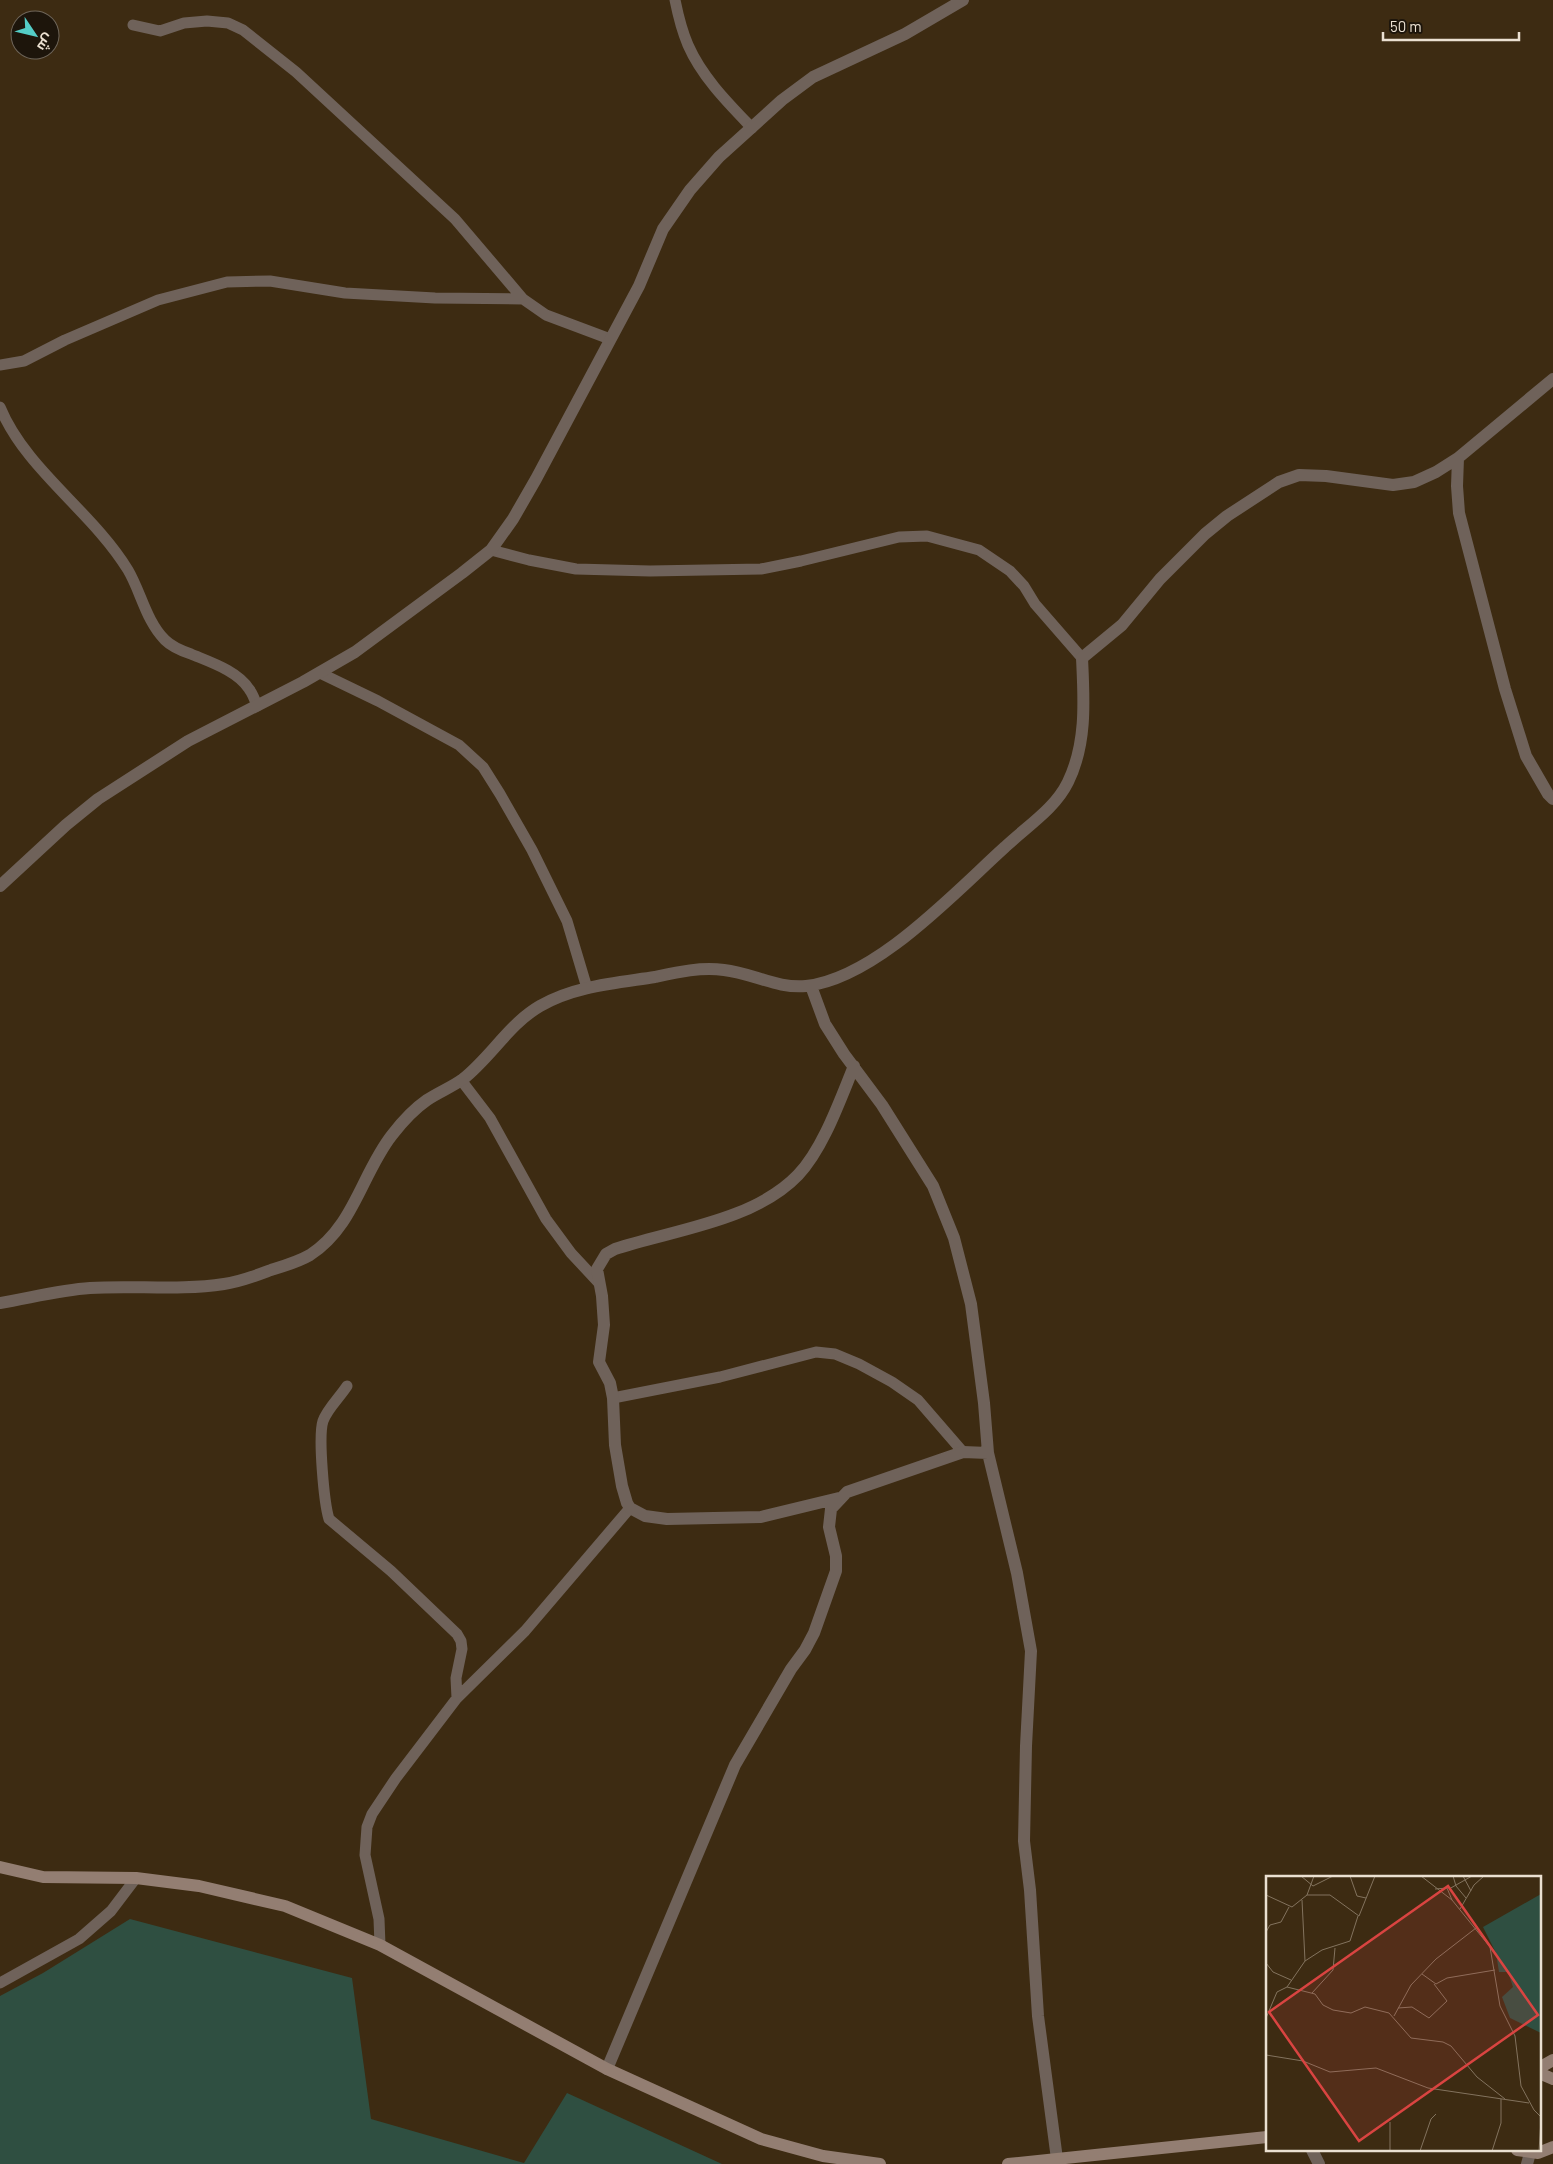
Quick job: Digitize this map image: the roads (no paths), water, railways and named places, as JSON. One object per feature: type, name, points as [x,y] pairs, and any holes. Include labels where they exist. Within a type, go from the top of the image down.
[{"type":"street","points":[[0,886],[66,825],[98,799],[188,741],[320,673],[356,652],[491,550],[513,519],[536,479],[639,286],[663,228],[690,190],[719,157],[782,100],[813,77],[905,34],[963,0]]},
{"type":"street","points":[[0,1303],[89,1288],[200,1287],[226,1284],[246,1279],[311,1254],[344,1223],[373,1163],[391,1135],[425,1101],[461,1080],[514,1026],[538,1007],[568,994],[587,988],[690,969],[720,969],[748,974],[775,984],[795,987],[811,986],[862,966],[920,925],[1049,808],[1067,785],[1077,761],[1083,734],[1082,658],[1122,625],[1160,579],[1205,534],[1227,516],[1279,482],[1299,475],[1326,476],[1393,484],[1414,482],[1436,472],[1458,458],[1553,379]]},
{"type":"street","points":[[1458,458],[1457,486],[1459,513],[1505,689],[1526,756],[1548,794],[1553,799]]},
{"type":"street","points":[[811,986],[825,1024],[882,1105],[933,1186],[954,1238],[971,1304],[984,1403],[988,1454],[1017,1574],[1031,1650],[1024,1841],[1030,1890],[1038,2016],[1057,2159]]},
{"type":"street","points":[[839,1498],[761,1517],[667,1519],[646,1516],[630,1508],[622,1486],[615,1445],[613,1398],[610,1383],[599,1362],[599,1349],[604,1324],[602,1296],[597,1269],[606,1254],[639,1242],[716,1220],[756,1205],[783,1189],[799,1174],[814,1153],[834,1115],[854,1066]]},
{"type":"street","points":[[608,2069],[736,1765],[814,1633],[836,1571],[836,1556],[830,1533],[829,1517],[831,1509],[839,1498],[847,1492],[963,1452],[988,1454]]},
{"type":"street","points":[[0,1867],[43,1877],[136,1878],[199,1886],[285,1906],[380,1946],[608,2069],[761,2139],[823,2156],[880,2164]]},
{"type":"street","points":[[1540,2067],[1553,2060]]},
{"type":"street","points":[[1540,2073],[1553,2079]]},
{"type":"street","points":[[1008,2164],[1266,2137]]},
{"type":"street","points":[[1529,2158],[1550,2149]]},
{"type":"street","points":[[1313,2152],[1319,2164]]},
{"type":"lane","points":[[675,0],[688,45],[705,75],[726,101],[752,128]]},
{"type":"lane","points":[[133,24],[160,31],[184,23],[207,21],[228,23],[243,30],[296,72],[455,219],[523,299],[546,314],[610,339]]},
{"type":"lane","points":[[0,365],[24,360],[158,300],[227,282],[270,281],[345,293],[435,298],[523,299]]},
{"type":"lane","points":[[0,407],[18,441],[99,531],[128,570],[149,616],[165,640],[175,647],[215,664],[241,680],[249,688],[257,706]]},
{"type":"lane","points":[[491,550],[576,569],[650,571],[761,569],[899,537],[927,536],[979,550],[1010,571],[1024,586],[1035,604],[1082,658]]},
{"type":"lane","points":[[320,673],[452,740],[482,767],[532,850],[568,921],[587,988]]},
{"type":"lane","points":[[461,1080],[490,1118],[546,1219],[571,1253],[598,1282]]},
{"type":"lane","points":[[613,1398],[720,1377],[816,1352],[834,1354],[892,1382],[918,1400],[963,1452]]},
{"type":"lane","points":[[347,1386],[322,1423],[323,1482],[329,1519],[391,1571],[457,1634],[461,1641],[462,1649],[456,1678],[457,1698]]},
{"type":"lane","points":[[380,1946],[379,1919],[365,1855],[367,1827],[372,1814],[396,1778],[457,1698],[525,1631],[630,1508]]},
{"type":"lane","points":[[0,1983],[79,1939],[111,1911],[136,1878]]}]
